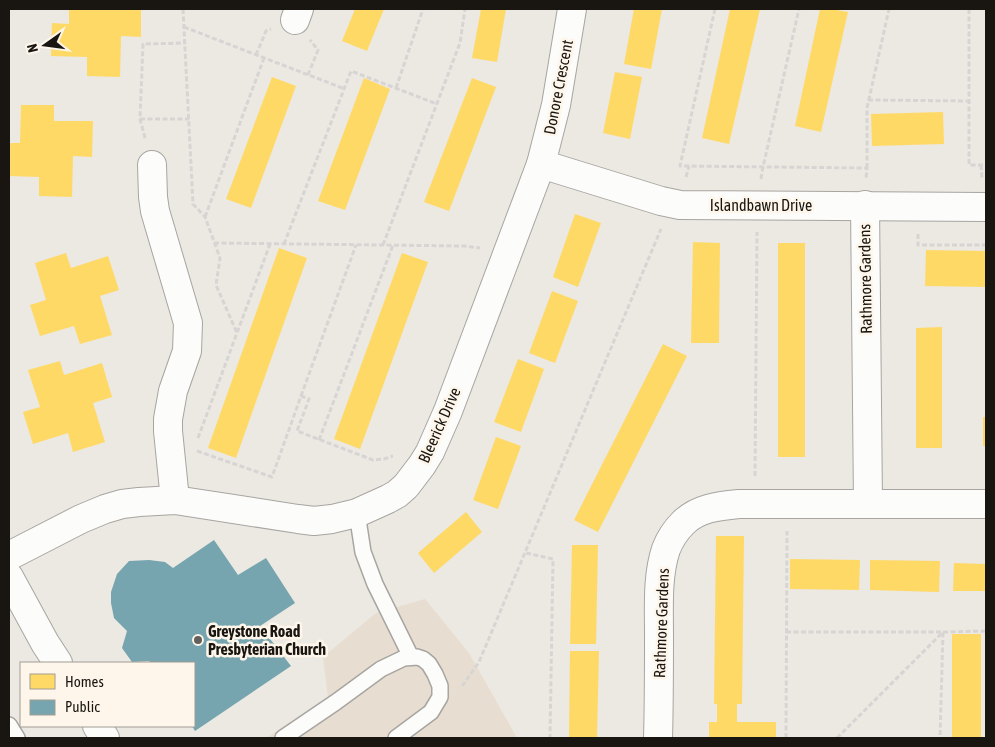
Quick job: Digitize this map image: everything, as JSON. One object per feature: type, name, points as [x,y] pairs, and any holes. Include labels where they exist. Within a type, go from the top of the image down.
[{"type":"street","name":"Donore Crescent","points":[[541,164],[556,105],[572,9]]},
{"type":"street","name":"Islandbawn Drive","points":[[541,164],[680,205],[986,207]]},
{"type":"street","name":"Bleerick Drive","points":[[9,556],[81,519],[122,504],[175,500],[314,520],[332,519],[357,513],[388,499],[401,490],[406,486],[430,452],[448,411],[541,164]]},
{"type":"street","points":[[152,165],[155,211],[188,323],[187,351],[172,391],[168,419],[175,500]]},
{"type":"street","name":"Rathmore Gardens","points":[[865,205],[868,503]]},
{"type":"street","name":"Rathmore Gardens","points":[[658,738],[658,598],[661,570],[668,543],[682,524],[698,512],[721,506],[755,503],[986,504]]},
{"type":"street","points":[[9,578],[57,662]]},
{"type":"street","points":[[98,727],[105,738]]},
{"type":"lane","points":[[357,513],[363,552],[375,584],[411,657]]},
{"type":"lane","points":[[282,738],[381,669],[398,660],[418,657],[429,664],[435,674],[440,686],[440,697],[425,718],[396,738]]},
{"type":"lane","points":[[9,725],[17,738]]},
{"type":"path","points":[[183,9],[193,204],[205,217],[220,258],[216,285],[237,333]]},
{"type":"path","points":[[396,88],[423,9]]},
{"type":"path","points":[[383,245],[460,43],[465,9]]},
{"type":"path","points":[[715,9],[680,166],[867,168]]},
{"type":"path","points":[[755,503],[757,206],[763,166],[799,9]]},
{"type":"path","points":[[865,205],[868,100],[890,9]]},
{"type":"path","points":[[969,9],[969,165],[986,165]]},
{"type":"path","points":[[297,14],[318,50],[308,75]]},
{"type":"path","points":[[184,27],[345,89]]},
{"type":"path","points":[[152,165],[140,118],[143,44],[185,43]]},
{"type":"path","points":[[205,217],[264,58]]},
{"type":"path","points":[[284,244],[351,71],[437,104]]},
{"type":"path","points":[[868,100],[969,101]]},
{"type":"path","points":[[140,118],[189,119]]},
{"type":"path","points":[[435,706],[449,702],[479,662],[671,203]]},
{"type":"path","points":[[918,206],[918,245],[986,245]]},
{"type":"path","points":[[214,243],[464,246],[508,251]]},
{"type":"path","points":[[197,441],[270,244]]},
{"type":"path","points":[[194,459],[194,450],[272,477],[356,245]]},
{"type":"path","points":[[319,440],[393,245]]},
{"type":"path","points":[[301,396],[308,398],[297,431],[373,460],[384,459],[403,453],[430,452]]},
{"type":"path","points":[[786,738],[787,503]]},
{"type":"path","points":[[526,553],[553,559],[550,738]]},
{"type":"path","points":[[786,632],[986,631]]},
{"type":"path","points":[[837,738],[943,632]]},
{"type":"path","points":[[940,738],[943,632]]},
{"type":"shaded area","points":[[425,599],[469,653],[517,738],[266,738],[328,698],[323,657],[376,613]]},
{"type":"building: Homes","points":[[69,9],[141,9],[141,37],[121,36],[120,77],[87,76],[87,57],[51,56],[52,23],[69,24]]},
{"type":"building: Homes","points":[[355,9],[384,9],[367,51],[342,41]]},
{"type":"building: Homes","points":[[481,9],[506,9],[497,62],[472,58]]},
{"type":"building: Homes","points":[[634,9],[662,9],[651,69],[624,64]]},
{"type":"building: Homes","points":[[730,9],[760,9],[729,144],[702,138]]},
{"type":"building: Homes","points":[[820,9],[848,12],[821,132],[795,126]]},
{"type":"building: Homes","points":[[615,72],[642,77],[630,139],[603,133]]},
{"type":"building: Homes","points":[[272,77],[296,86],[251,208],[226,199]]},
{"type":"building: Homes","points":[[364,78],[390,89],[345,210],[318,201]]},
{"type":"building: Homes","points":[[472,78],[496,87],[449,211],[424,202]]},
{"type":"building: Homes","points":[[21,105],[54,105],[54,121],[93,121],[92,157],[73,156],[72,197],[39,196],[39,177],[9,176],[9,143],[20,143]]},
{"type":"building: Homes","points":[[943,112],[944,144],[872,146],[871,114]]},
{"type":"building: Homes","points":[[575,214],[601,223],[578,287],[553,277]]},
{"type":"building: Homes","points":[[693,242],[720,243],[719,343],[691,343]]},
{"type":"building: Homes","points":[[778,243],[805,243],[805,457],[778,457]]},
{"type":"building: Homes","points":[[279,248],[307,258],[236,458],[208,448]]},
{"type":"building: Homes","points":[[926,250],[986,251],[986,287],[925,286]]},
{"type":"building: Homes","points":[[66,253],[71,268],[108,256],[119,290],[100,296],[112,335],[80,344],[74,326],[40,336],[30,305],[46,300],[35,263]]},
{"type":"building: Homes","points":[[402,253],[428,262],[360,449],[334,439]]},
{"type":"building: Homes","points":[[552,291],[578,301],[555,363],[529,353]]},
{"type":"building: Homes","points":[[942,327],[942,448],[916,448],[916,328]]},
{"type":"building: Homes","points":[[663,344],[687,356],[598,532],[574,520]]},
{"type":"building: Homes","points":[[518,359],[544,369],[521,432],[494,422]]},
{"type":"building: Homes","points":[[60,361],[64,375],[102,363],[112,397],[93,403],[105,442],[73,452],[68,433],[33,444],[23,412],[40,407],[28,370]]},
{"type":"building: Homes","points":[[983,417],[986,417],[986,446],[983,446]]},
{"type":"building: Homes","points":[[496,437],[521,446],[498,509],[473,500]]},
{"type":"building: Homes","points":[[466,512],[482,532],[434,573],[418,553]]},
{"type":"building: Homes","points":[[716,536],[744,536],[742,704],[737,704],[737,722],[776,722],[776,738],[709,738],[709,722],[717,722],[717,704],[714,704]]},
{"type":"building: Homes","points":[[572,545],[598,545],[596,644],[570,644]]},
{"type":"building: Homes","points":[[790,559],[860,560],[859,590],[790,589]]},
{"type":"building: Homes","points":[[870,560],[940,561],[939,592],[870,590]]},
{"type":"building: Homes","points":[[954,563],[986,564],[986,591],[953,591]]},
{"type":"building: Homes","points":[[952,634],[981,634],[981,738],[952,738]]},
{"type":"building: Homes","points":[[570,651],[599,651],[597,738],[569,738]]},
{"type":"building: Public","name":"Greystone Road Presbyterian Church","points":[[214,540],[238,575],[266,558],[295,603],[260,626],[291,666],[195,731],[193,727],[195,727],[195,662],[132,662],[122,648],[127,631],[114,618],[111,603],[111,592],[117,574],[129,561],[149,560],[165,562],[173,568]]},
{"type":"place","name":"Greystone Road Presbyterian Church","points":[[198,640]]}]
